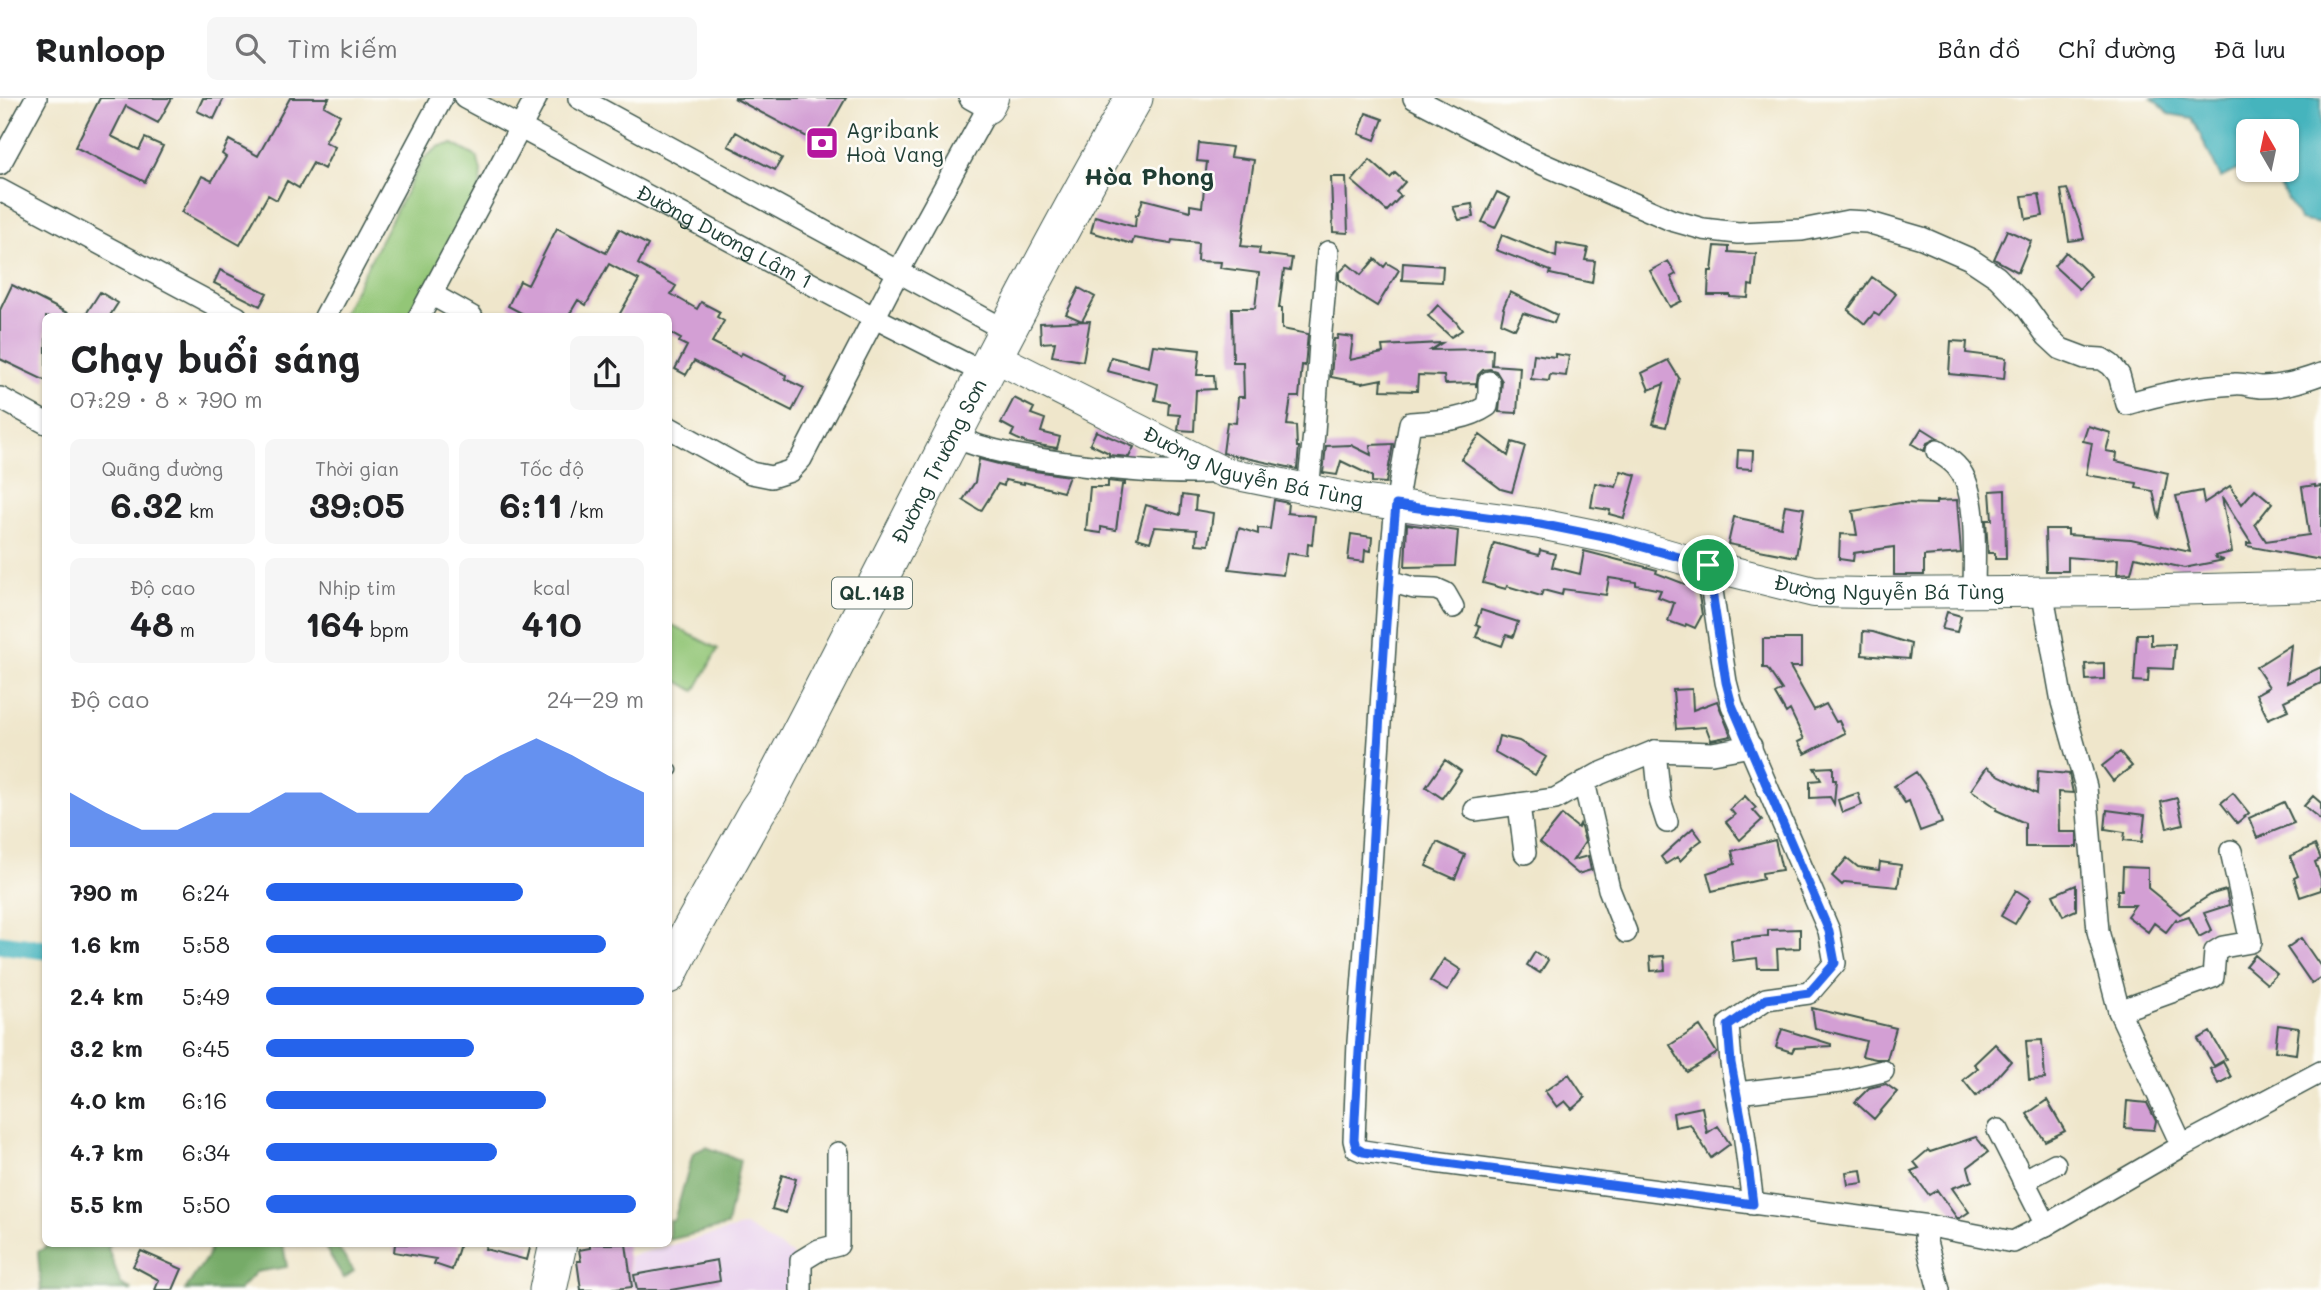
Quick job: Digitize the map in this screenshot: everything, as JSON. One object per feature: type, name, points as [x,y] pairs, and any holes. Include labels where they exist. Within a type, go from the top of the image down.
[{"type":"highway","name":"Đường Trường Sơn","points":[[672,967],[766,798],[994,354],[1134,98]]},
{"type":"highway","points":[[548,1290],[557,1247]]},
{"type":"main road","name":"Đường Nguyễn Bá Tùng","points":[[994,354],[1223,472],[1308,490],[1540,524],[1614,539],[1814,592],[2125,591],[2321,586]]},
{"type":"street","points":[[0,164],[36,98]]},
{"type":"street","points":[[328,313],[442,98]]},
{"type":"street","name":"Đường Dương Lâm 1","points":[[465,98],[875,318],[994,354]]},
{"type":"street","points":[[421,313],[536,98]]},
{"type":"street","points":[[579,98],[898,272],[994,354]]},
{"type":"street","points":[[1414,98],[1529,158],[1671,220],[1703,229],[1738,233],[1802,230],[1848,221],[1867,222],[1922,237],[1970,259],[1997,277],[2061,349],[2085,358],[2102,359],[2111,365],[2119,376],[2127,404],[2190,388],[2238,384],[2259,388],[2275,387],[2321,374]]},
{"type":"street","points":[[672,429],[751,473],[771,477],[790,471],[801,459],[875,318],[984,101]]},
{"type":"street","points":[[0,190],[230,313]]},
{"type":"street","points":[[1308,490],[1328,252]]},
{"type":"street","points":[[431,294],[465,313]]},
{"type":"street","points":[[1489,382],[1487,406],[1483,409],[1455,419],[1410,423],[1396,505],[1389,581],[1358,1042],[1354,1140],[1356,1148],[1363,1152],[1434,1162],[1930,1226],[2013,1242],[2182,1146],[2321,1072]]},
{"type":"street","points":[[0,398],[42,421]]},
{"type":"street","points":[[952,436],[978,447],[1051,461],[1185,475],[1223,472]]},
{"type":"street","points":[[1937,451],[1959,468],[1969,491],[1973,513],[1975,592]]},
{"type":"street","points":[[1708,565],[1732,705],[1829,931],[1835,963],[1809,993],[1766,999],[1728,1026],[1731,1063],[1753,1204]]},
{"type":"street","points":[[1389,581],[1414,588],[1436,589],[1445,593],[1453,607]]},
{"type":"street","points":[[2042,590],[2062,702],[2086,787],[2095,914],[2119,1011],[2182,1146]]},
{"type":"street","points":[[1475,810],[1555,799],[1627,761],[1655,751],[1712,753],[1751,746]]},
{"type":"street","points":[[1655,751],[1660,800],[1667,822]]},
{"type":"street","points":[[1584,782],[1609,889],[1626,932]]},
{"type":"street","points":[[1519,804],[1525,853]]},
{"type":"street","points":[[2119,1011],[2213,977],[2215,952],[2223,947],[2251,942],[2231,851]]},
{"type":"street","points":[[1737,1093],[1841,1081],[1883,1071]]},
{"type":"street","points":[[1998,1130],[2046,1225]]},
{"type":"street","points":[[801,1290],[801,1261],[819,1250],[838,1245],[838,1153]]},
{"type":"street","points":[[2023,1181],[2055,1164]]},
{"type":"street","points":[[1930,1226],[1925,1238],[1939,1290]]},
{"type":"shaded area","points":[[745,1226],[792,1254],[803,1290],[633,1290],[629,1256]]},
{"type":"green space","points":[[453,144],[477,157],[481,171],[480,188],[415,313],[343,313],[423,159],[440,146]]},
{"type":"green space","points":[[672,625],[718,649],[695,691],[672,678]]},
{"type":"green space","points":[[706,1147],[740,1160],[727,1226],[672,1239],[672,1220],[693,1153]]},
{"type":"green space","points":[[46,1247],[108,1247],[121,1284],[132,1290],[41,1290],[38,1252]]},
{"type":"green space","points":[[210,1247],[284,1247],[287,1267],[256,1272],[239,1290],[185,1290],[209,1254]]},
{"type":"green space","points":[[325,1247],[337,1247],[354,1271],[344,1278]]},
{"type":"water","points":[[2152,98],[2321,98],[2321,224],[2300,220],[2275,182],[2300,182],[2300,119],[2236,119],[2236,170],[2221,178],[2192,118],[2169,114]]},
{"type":"building","points":[[100,98],[172,98],[158,123],[126,106],[111,136],[139,150],[145,138],[163,146],[145,182],[75,147]]},
{"type":"building","points":[[203,98],[224,98],[214,119],[197,111]]},
{"type":"building","points":[[290,98],[329,98],[324,106],[340,115],[325,142],[335,147],[324,169],[313,163],[299,188],[287,181],[277,200],[268,195],[240,245],[182,212],[202,176],[212,181],[226,157],[222,154],[229,140],[258,156]]},
{"type":"building","points":[[734,98],[846,98],[820,144]]},
{"type":"building","points":[[1366,113],[1383,119],[1375,140],[1359,134]]},
{"type":"building","points":[[736,132],[782,158],[775,170],[728,146]]},
{"type":"building","points":[[1199,143],[1232,147],[1230,157],[1254,160],[1241,246],[1260,248],[1259,254],[1292,258],[1290,271],[1284,270],[1279,308],[1282,308],[1282,329],[1308,334],[1299,397],[1291,397],[1287,425],[1296,426],[1299,447],[1297,469],[1223,453],[1227,422],[1236,423],[1238,397],[1244,397],[1243,362],[1233,362],[1232,308],[1255,308],[1259,273],[1220,268],[1221,262],[1197,261],[1198,243],[1172,240],[1171,244],[1134,238],[1132,244],[1091,232],[1095,216],[1135,227],[1136,215],[1143,199],[1190,211],[1190,205],[1202,207],[1207,162],[1197,161]]},
{"type":"building","points":[[1370,160],[1390,178],[1395,173],[1405,182],[1396,192],[1401,196],[1387,211],[1352,181]]},
{"type":"building","points":[[1331,177],[1346,177],[1348,233],[1333,232]]},
{"type":"building","points":[[2067,189],[2084,239],[2069,241],[2061,190]]},
{"type":"building","points":[[1497,192],[1510,198],[1495,228],[1482,222]]},
{"type":"building","points":[[2039,194],[2043,216],[2026,219],[2022,196]]},
{"type":"building","points":[[1472,204],[1474,217],[1459,220],[1453,207]]},
{"type":"building","points":[[557,228],[606,253],[619,229],[648,245],[638,264],[676,286],[671,294],[697,309],[701,302],[720,312],[717,317],[724,321],[712,342],[740,356],[742,353],[786,375],[785,379],[804,388],[792,411],[694,361],[686,375],[675,369],[687,346],[672,334],[672,313],[620,313],[639,280],[609,264],[586,305],[578,300],[570,313],[521,313],[508,306],[520,281],[528,285]]},
{"type":"building","points":[[2007,230],[2031,241],[2018,272],[1994,259]]},
{"type":"building","points":[[1502,235],[1556,257],[1557,243],[1588,248],[1585,260],[1595,261],[1592,283],[1550,274],[1551,271],[1496,250]]},
{"type":"building","points":[[1715,246],[1729,247],[1729,252],[1756,254],[1753,286],[1749,285],[1748,298],[1708,295],[1709,271],[1712,271]]},
{"type":"building","points":[[2066,252],[2091,276],[2079,289],[2054,266]]},
{"type":"building","points":[[1375,259],[1384,267],[1387,263],[1399,270],[1377,306],[1339,279],[1339,273],[1348,264],[1361,275]]},
{"type":"building","points":[[1668,261],[1676,274],[1671,277],[1682,301],[1670,307],[1650,271]]},
{"type":"building","points":[[1403,263],[1443,266],[1442,282],[1402,280]]},
{"type":"building","points":[[220,270],[267,293],[260,306],[214,283]]},
{"type":"building","points":[[1872,277],[1896,294],[1879,316],[1874,313],[1865,324],[1848,310]]},
{"type":"building","points":[[12,285],[67,313],[42,313],[42,379],[0,359],[0,310]]},
{"type":"building","points":[[1079,288],[1095,297],[1082,321],[1066,314]]},
{"type":"building","points":[[100,292],[118,303],[112,313],[87,313]]},
{"type":"building","points":[[1510,292],[1557,315],[1554,323],[1523,313],[1515,329],[1501,323],[1503,308]]},
{"type":"building","points":[[1438,305],[1462,330],[1451,337],[1428,316]]},
{"type":"building","points":[[1090,321],[1083,361],[1052,356],[1055,342],[1041,343],[1040,323]]},
{"type":"building","points":[[1338,335],[1353,337],[1350,360],[1383,353],[1382,346],[1442,343],[1431,350],[1493,349],[1492,365],[1520,367],[1517,413],[1499,412],[1502,381],[1496,371],[1490,369],[1483,370],[1478,375],[1476,387],[1476,383],[1445,384],[1444,376],[1418,375],[1417,391],[1381,390],[1382,379],[1362,383],[1331,377],[1334,339],[1337,339]]},
{"type":"building","points":[[1951,341],[1967,342],[1966,353],[2006,358],[2004,379],[1949,374]]},
{"type":"building","points":[[1153,345],[1200,350],[1197,375],[1214,375],[1215,389],[1196,390],[1194,431],[1178,430],[1180,415],[1168,414],[1169,403],[1155,400],[1158,384],[1107,371],[1111,357],[1149,367]]},
{"type":"building","points":[[1534,354],[1569,356],[1566,376],[1550,374],[1549,381],[1531,379]]},
{"type":"building","points":[[1668,360],[1679,378],[1666,427],[1653,424],[1664,384],[1649,390],[1642,373]]},
{"type":"building","points":[[1014,398],[1034,408],[1031,414],[1045,419],[1041,432],[1060,437],[1057,448],[1026,443],[1011,436],[1014,430],[1001,423]]},
{"type":"building","points":[[2088,426],[2111,433],[2106,451],[2117,453],[2116,461],[2168,473],[2159,519],[2153,491],[2136,488],[2137,483],[2086,475],[2092,443],[2083,441]]},
{"type":"building","points":[[1922,428],[1938,438],[1927,443],[1924,451],[1912,444]]},
{"type":"building","points":[[1096,431],[1134,447],[1129,457],[1109,455],[1090,444]]},
{"type":"building","points":[[1480,435],[1508,456],[1512,442],[1525,446],[1512,492],[1501,489],[1461,459]]},
{"type":"building","points":[[1393,444],[1386,483],[1372,482],[1372,476],[1341,461],[1337,475],[1323,473],[1326,446],[1351,445],[1371,455],[1370,445]]},
{"type":"building","points":[[1738,450],[1753,451],[1752,469],[1737,468]]},
{"type":"building","points":[[979,459],[1014,468],[1069,476],[1063,492],[1005,480],[1004,486],[998,484],[981,511],[963,500],[975,482]]},
{"type":"building","points":[[1621,471],[1636,475],[1624,518],[1609,514],[1610,510],[1591,507],[1595,483],[1616,487]]},
{"type":"building","points":[[1108,481],[1125,483],[1122,485],[1116,530],[1101,527],[1101,533],[1086,531],[1090,487],[1108,487]]},
{"type":"building","points":[[2230,486],[2242,504],[2255,489],[2272,503],[2255,524],[2266,541],[2309,535],[2302,487],[2321,486],[2321,560],[2247,546],[2247,543],[2251,543],[2222,497],[2232,552],[2215,556],[2224,560],[2184,568],[2135,557],[2131,573],[2117,574],[2118,559],[2068,557],[2068,571],[2046,571],[2045,529],[2068,529],[2068,535],[2131,539],[2190,552],[2176,496],[2202,491],[2204,503]]},
{"type":"building","points":[[2005,490],[2006,559],[1995,559],[1995,553],[1988,553],[1986,520],[1992,520],[1990,491]]},
{"type":"building","points":[[1182,495],[1196,497],[1195,510],[1213,513],[1209,545],[1196,544],[1197,530],[1155,527],[1150,542],[1137,538],[1146,505],[1180,515]]},
{"type":"building","points":[[1274,500],[1288,503],[1287,513],[1315,516],[1312,545],[1308,544],[1307,556],[1287,553],[1283,575],[1229,569],[1239,528],[1258,534],[1258,528],[1270,529]]},
{"type":"building","points":[[1957,500],[1961,553],[1924,556],[1924,575],[1894,575],[1894,547],[1854,553],[1853,561],[1839,559],[1840,534],[1857,535],[1853,511],[1900,503],[1936,504],[1936,501]]},
{"type":"building","points":[[1785,505],[1804,508],[1796,557],[1728,544],[1734,517],[1781,527]]},
{"type":"building","points":[[1407,524],[1458,531],[1455,566],[1405,567]]},
{"type":"building","points":[[1351,534],[1372,537],[1371,551],[1365,550],[1364,562],[1348,560]]},
{"type":"building","points":[[1494,543],[1539,555],[1540,550],[1555,554],[1552,567],[1580,574],[1584,551],[1657,570],[1656,573],[1698,589],[1702,615],[1695,628],[1668,621],[1674,603],[1658,597],[1661,590],[1636,585],[1636,582],[1609,578],[1606,595],[1563,589],[1562,595],[1543,590],[1541,596],[1507,586],[1506,589],[1483,583]]},
{"type":"building","points":[[1481,610],[1518,622],[1513,637],[1506,635],[1502,646],[1476,637],[1480,626],[1476,624]]},
{"type":"building","points":[[1947,612],[1961,616],[1957,632],[1942,629]]},
{"type":"building","points":[[1863,631],[1911,644],[1909,659],[1862,655]]},
{"type":"building","points":[[2137,634],[2151,634],[2151,645],[2175,644],[2173,669],[2149,668],[2148,682],[2134,681]]},
{"type":"building","points":[[1763,639],[1801,639],[1801,667],[1790,667],[1814,710],[1826,704],[1845,733],[1805,754],[1798,742],[1804,739],[1790,710],[1786,713],[1775,694],[1782,690],[1767,668],[1763,668]]},
{"type":"building","points":[[2291,645],[2287,683],[2321,667],[2321,683],[2284,701],[2288,710],[2268,719],[2256,694],[2269,687],[2256,667]]},
{"type":"building","points":[[2104,663],[2104,679],[2086,680],[2085,664]]},
{"type":"building","points":[[1692,689],[1693,710],[1717,701],[1731,736],[1711,740],[1706,727],[1676,729],[1673,690]]},
{"type":"building","points":[[1499,736],[1519,741],[1546,757],[1535,775],[1495,752]]},
{"type":"building","points":[[2120,752],[2132,766],[2113,781],[2102,766]]},
{"type":"building","points":[[1445,760],[1461,771],[1442,798],[1426,787]]},
{"type":"building","points":[[1833,767],[1833,780],[1836,780],[1834,804],[1830,797],[1810,798],[1810,781],[1821,780],[1814,768]]},
{"type":"building","points":[[1987,767],[2037,794],[2038,771],[2069,774],[2073,793],[2058,792],[2059,832],[2077,832],[2077,847],[2025,847],[2025,823],[1996,810],[1997,808],[1971,790]]},
{"type":"building","points":[[1916,772],[1932,795],[1942,823],[1920,831],[1909,801],[1905,803],[1894,786]]},
{"type":"building","points":[[1858,793],[1862,805],[1842,813],[1838,800]]},
{"type":"building","points":[[2233,793],[2249,813],[2237,823],[2221,803]]},
{"type":"building","points":[[1745,796],[1762,820],[1740,840],[1726,822],[1735,815],[1730,809]]},
{"type":"building","points":[[2313,796],[2321,803],[2321,820],[2304,806]]},
{"type":"building","points":[[2177,798],[2183,824],[2167,828],[2161,802]]},
{"type":"building","points":[[2284,802],[2294,823],[2257,838],[2249,818]]},
{"type":"building","points":[[2107,810],[2145,815],[2142,842],[2124,840],[2125,832],[2105,829]]},
{"type":"building","points":[[1562,815],[1578,828],[1580,824],[1585,842],[1573,860],[1588,856],[1591,870],[1578,874],[1540,842]]},
{"type":"building","points":[[1693,828],[1702,840],[1680,861],[1677,857],[1666,864],[1661,857]]},
{"type":"building","points":[[1775,840],[1782,870],[1762,873],[1763,879],[1712,891],[1707,873],[1735,864],[1732,851]]},
{"type":"building","points":[[1437,842],[1465,855],[1455,879],[1426,866]]},
{"type":"building","points":[[2315,845],[2321,859],[2315,862],[2321,879],[2321,890],[2300,897],[2294,878],[2298,876],[2290,856]]},
{"type":"building","points":[[1847,858],[1858,867],[1879,870],[1880,862],[1901,865],[1898,887],[1845,882],[1842,885],[1832,876]]},
{"type":"building","points":[[2123,867],[2148,868],[2148,888],[2180,914],[2212,894],[2226,890],[2229,905],[2204,913],[2212,930],[2199,937],[2189,917],[2177,921],[2176,919],[2166,932],[2154,923],[2148,932],[2127,916],[2135,905],[2117,905],[2118,890],[2122,890]]},
{"type":"building","points":[[2076,885],[2076,910],[2063,916],[2053,895]]},
{"type":"building","points":[[2016,890],[2030,899],[2015,924],[2001,916]]},
{"type":"building","points":[[1800,929],[1800,948],[1777,949],[1778,968],[1758,968],[1757,958],[1733,961],[1731,940],[1768,936],[1768,930]]},
{"type":"building","points":[[2301,938],[2321,967],[2321,978],[2312,984],[2287,948]]},
{"type":"building","points":[[1535,952],[1548,960],[1540,973],[1527,965]]},
{"type":"building","points":[[2255,955],[2277,974],[2267,984],[2246,966]]},
{"type":"building","points":[[1664,956],[1665,970],[1651,971],[1650,957]]},
{"type":"building","points":[[1444,959],[1461,970],[1447,991],[1430,981]]},
{"type":"building","points":[[1812,1008],[1896,1028],[1887,1059],[1862,1056],[1866,1041],[1815,1028]]},
{"type":"building","points":[[2278,1025],[2299,1028],[2296,1054],[2275,1051]]},
{"type":"building","points":[[1700,1026],[1717,1053],[1687,1072],[1670,1045]]},
{"type":"building","points":[[1782,1029],[1831,1046],[1794,1048],[1792,1052],[1776,1047]]},
{"type":"building","points":[[2210,1032],[2226,1059],[2214,1066],[2198,1039]]},
{"type":"building","points":[[2042,1040],[2045,1079],[2029,1080],[2026,1041]]},
{"type":"building","points":[[1995,1044],[2011,1061],[1989,1086],[1976,1096],[1963,1080],[1978,1068],[1974,1064]]},
{"type":"building","points":[[2223,1062],[2231,1077],[2218,1084],[2210,1069]]},
{"type":"building","points":[[1569,1074],[1585,1098],[1572,1109],[1565,1101],[1557,1107],[1545,1091]]},
{"type":"building","points":[[1886,1084],[1897,1092],[1874,1119],[1855,1102],[1869,1088]]},
{"type":"building","points":[[2047,1100],[2065,1131],[2045,1141],[2027,1114]]},
{"type":"building","points":[[2127,1101],[2147,1103],[2156,1121],[2154,1130],[2125,1128]]},
{"type":"building","points":[[1702,1107],[1707,1133],[1718,1126],[1730,1144],[1711,1158],[1690,1124],[1675,1127],[1673,1113]]},
{"type":"building","points":[[1976,1137],[1988,1152],[1968,1167],[1972,1181],[1952,1188],[1969,1212],[1957,1218],[1937,1190],[1929,1195],[1911,1171],[1919,1168],[1914,1162],[1928,1150],[1930,1152]]},
{"type":"building","points":[[1861,1170],[1863,1183],[1848,1185],[1846,1172]]},
{"type":"building","points":[[782,1175],[796,1179],[786,1213],[772,1209]]},
{"type":"building","points":[[395,1247],[459,1247],[452,1270],[434,1264],[436,1259],[394,1252]]},
{"type":"building","points":[[485,1247],[530,1247],[527,1260]]},
{"type":"building","points":[[626,1247],[632,1287],[581,1290],[577,1261],[581,1261],[579,1250]]},
{"type":"building","points":[[141,1251],[182,1269],[173,1290],[155,1290],[159,1280],[133,1266]]},
{"type":"building","points":[[717,1260],[720,1281],[671,1290],[637,1290],[634,1275]]},
{"type":"waterway","points":[[0,944],[42,949]]},
{"type":"place","name":"Agribank Hoà Vang","points":[[822,143]]},
{"type":"district","name":"Hòa Phong","points":[[1149,177]]},
{"type":"route","points":[[1396,505],[1540,524],[1614,539],[1708,565],[1732,705],[1829,931],[1835,963],[1809,993],[1766,999],[1728,1026],[1731,1063],[1753,1204],[1363,1152],[1356,1148],[1354,1140],[1358,1042],[1396,505]]}]
